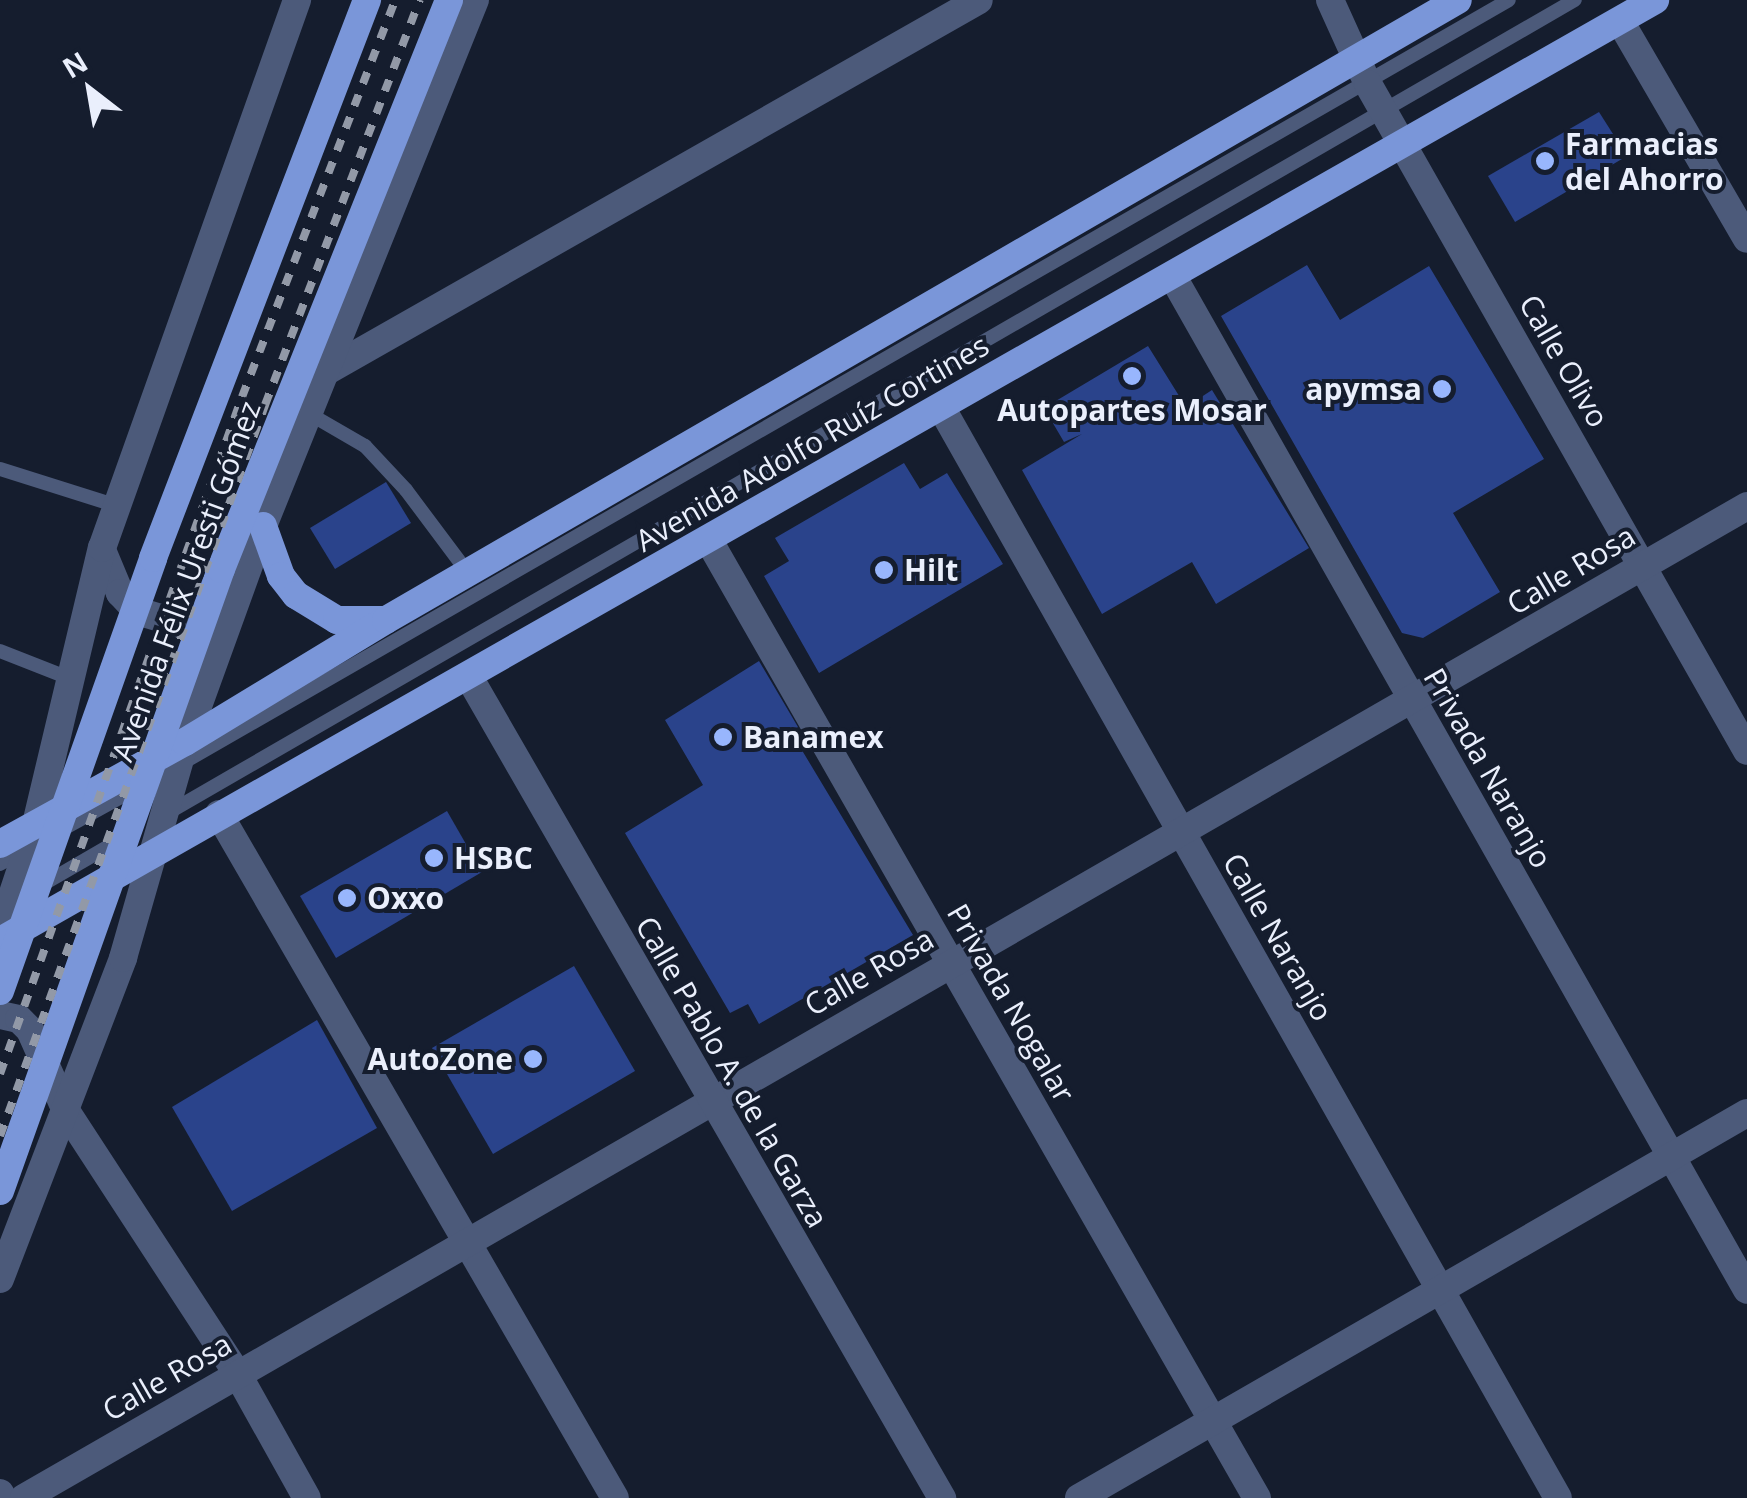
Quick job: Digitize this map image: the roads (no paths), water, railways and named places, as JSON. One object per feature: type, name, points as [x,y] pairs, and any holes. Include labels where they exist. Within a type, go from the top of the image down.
[{"type":"main road","name":"Avenida Félix Uresti Gómez","points":[[0,991],[153,558],[367,0]]},
{"type":"main road","name":"Avenida Adolfo Ruíz Cortines","points":[[0,844],[32,836],[181,754],[386,620],[1362,72],[1458,0]]},
{"type":"main road","name":"Avenida Adolfo Ruíz Cortines","points":[[0,941],[153,850],[468,676],[1655,0]]},
{"type":"main road","name":"Avenida Félix Uresti Gómez","points":[[0,1190],[221,569],[470,1]]},
{"type":"main road","points":[[262,526],[281,576],[305,603],[338,620],[386,620]]},
{"type":"street","points":[[0,932],[5,906],[32,836],[102,548],[296,0]]},
{"type":"street","points":[[325,372],[979,0]]},
{"type":"street","name":"Calle Olivo","points":[[1330,0],[1383,110],[1747,751]]},
{"type":"street","points":[[0,1280],[123,958],[181,754],[262,526],[470,1]]},
{"type":"street","points":[[1620,20],[1747,239]]},
{"type":"street","name":"Privada Naranjo","points":[[1173,277],[1747,1290]]},
{"type":"street","name":"Calle Naranjo","points":[[941,407],[1558,1498]]},
{"type":"street","name":"Calle Rosa","points":[[24,1498],[1180,830],[1413,702],[1747,506]]},
{"type":"street","name":"Privada Nogalar","points":[[708,540],[1257,1498]]},
{"type":"street","points":[[102,548],[107,572],[138,610],[160,621],[184,625],[209,622],[231,612]]},
{"type":"street","name":"Calle Pablo A. de la Garza","points":[[468,676],[942,1498]]},
{"type":"street","points":[[219,814],[615,1498]]},
{"type":"street","points":[[0,1014],[20,1019],[30,1030],[66,1110],[236,1373],[307,1498]]},
{"type":"street","points":[[1079,1498],[1747,1113]]},
{"type":"lane","points":[[181,754],[1362,72],[1509,0]]},
{"type":"lane","points":[[5,906],[1575,0]]},
{"type":"lane","points":[[308,413],[365,446],[406,490],[468,573]]},
{"type":"lane","points":[[0,469],[117,506]]},
{"type":"lane","points":[[0,651],[70,680]]},
{"type":"lane","points":[[0,864],[32,836]]},
{"type":"railway","points":[[0,1074],[242,397],[395,0]]},
{"type":"railway","points":[[0,1136],[265,405],[420,0]]},
{"type":"place","name":"Farmacias del Ahorro","points":[[1545,161]]},
{"type":"place","name":"Autopartes Mosar","points":[[1132,376]]},
{"type":"place","name":"apymsa","points":[[1442,389]]},
{"type":"place","name":"Hilt","points":[[884,570]]},
{"type":"place","name":"Banamex","points":[[723,737]]},
{"type":"place","name":"HSBC","points":[[434,858]]},
{"type":"place","name":"Oxxo","points":[[347,898]]},
{"type":"place","name":"AutoZone","points":[[533,1059]]}]
